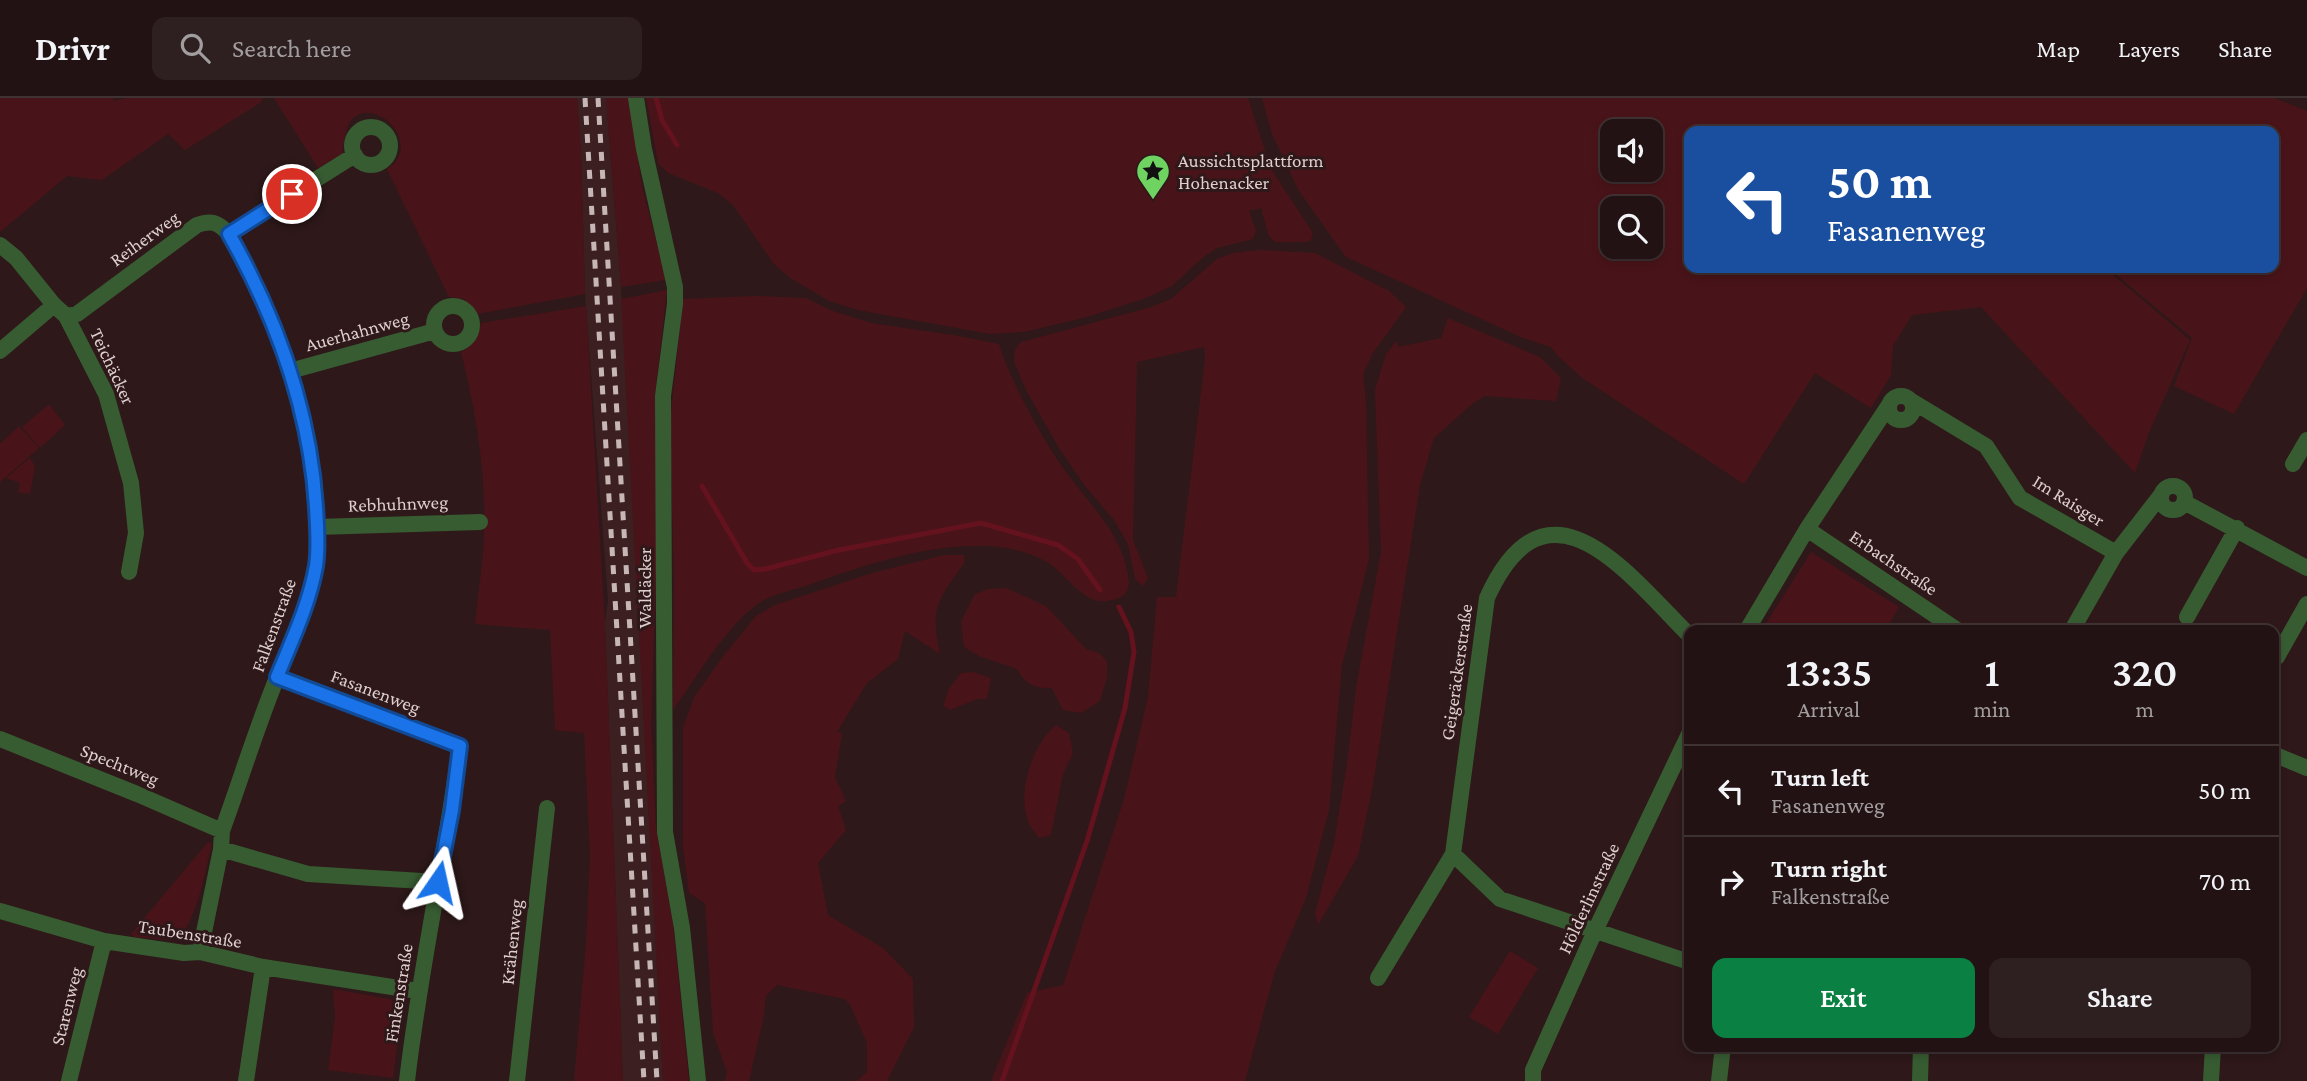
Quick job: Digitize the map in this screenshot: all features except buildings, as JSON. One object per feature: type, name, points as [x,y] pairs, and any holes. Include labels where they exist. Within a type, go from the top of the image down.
[{"type":"street","name":"Waldäcker","points":[[636,98],[644,149],[674,286],[675,304],[663,396],[665,832],[682,928],[698,1081]]},
{"type":"street","points":[[229,234],[355,155]]},
{"type":"street","name":"Reiherweg","points":[[66,316],[76,314],[197,225],[208,221],[220,224],[229,234]]},
{"type":"street","name":"Falkenstraße","points":[[200,952],[221,849],[222,831],[277,677],[307,603],[316,563],[317,527],[311,456],[290,371],[255,279],[229,234]]},
{"type":"street","name":"Teichäcker","points":[[0,245],[16,258],[66,316],[106,394],[131,483],[136,533],[129,572]]},
{"type":"street","points":[[0,351],[54,305]]},
{"type":"street","name":"Auerhahnweg","points":[[290,371],[435,331]]},
{"type":"street","name":"Im Raisger","points":[[1807,528],[1889,405],[1892,417],[1903,421],[1913,412],[1910,400],[1986,446],[2020,498],[2116,553]]},
{"type":"street","points":[[2293,464],[2307,440]]},
{"type":"street","name":"Im Raisger","points":[[2075,625],[2116,553],[2169,486],[2176,486],[2185,494],[2185,502],[2307,568]]},
{"type":"street","name":"Rebhuhnweg","points":[[317,527],[480,522]]},
{"type":"street","points":[[1750,625],[1807,528]]},
{"type":"street","name":"Erbachstraße","points":[[1807,528],[1950,625]]},
{"type":"street","points":[[2187,617],[2237,528]]},
{"type":"street","name":"Geigeräckerstraße","points":[[1378,978],[1453,854],[1487,598],[1507,561],[1525,545],[1541,537],[1560,534],[1577,537],[1612,559],[1684,630]]},
{"type":"street","points":[[2279,653],[2307,604]]},
{"type":"street","name":"Fasanenweg","points":[[277,677],[460,746]]},
{"type":"street","name":"Spechtweg","points":[[0,739],[137,793],[222,831]]},
{"type":"street","name":"Hölderlinstraße","points":[[1533,1081],[1533,1070],[1595,931],[1684,744]]},
{"type":"street","name":"Finkenstraße","points":[[411,1080],[418,991],[452,810],[460,746]]},
{"type":"street","points":[[2279,756],[2307,768]]},
{"type":"street","name":"Krähenweg","points":[[517,1081],[547,808]]},
{"type":"street","points":[[221,849],[308,874],[438,882]]},
{"type":"street","points":[[1453,854],[1500,899],[1684,960]]},
{"type":"street","name":"Taubenstraße","points":[[0,911],[104,941],[184,953],[200,952],[263,967],[418,991]]},
{"type":"street","name":"Starenweg","points":[[69,1081],[104,941]]},
{"type":"street","points":[[246,1081],[263,967]]},
{"type":"street","points":[[1719,1081],[1722,1052]]},
{"type":"street","points":[[1920,1081],[1921,1052]]},
{"type":"street","points":[[2211,1081],[2213,1052]]},
{"type":"shaded area","points":[[0,98],[114,98],[113,101],[127,98],[263,98],[260,103],[185,150],[168,134],[102,180],[67,176],[0,232]]},
{"type":"shaded area","points":[[274,98],[577,98],[585,294],[477,314],[464,299],[449,297],[387,169],[397,159],[401,148],[394,127],[375,114],[364,113],[354,117],[347,129],[342,154],[318,168]]},
{"type":"shaded area","points":[[577,98],[606,98],[621,287],[663,1081],[623,1081],[605,623],[608,600],[585,294]]},
{"type":"shaded area","points":[[606,98],[629,98],[642,186],[666,280],[621,287]]},
{"type":"shaded area","points":[[646,98],[1248,98],[1271,169],[1313,233],[1311,240],[1307,242],[1275,242],[1269,236],[1261,208],[1249,211],[1256,231],[1253,239],[1217,248],[1172,286],[1146,298],[1087,317],[1024,332],[990,334],[858,310],[829,301],[789,277],[774,264],[733,205],[718,193],[668,173],[658,163]]},
{"type":"shaded area","points":[[1262,98],[2274,98],[2307,111],[2307,288],[2234,414],[2174,386],[2192,338],[2114,273],[2279,273],[2279,126],[1684,126],[1684,273],[2111,273],[2190,340],[2148,435],[2135,473],[1981,307],[1912,315],[1893,346],[1891,375],[1871,408],[1815,373],[1744,484],[1582,378],[1551,347],[1523,338],[1346,257],[1299,191],[1272,134]]},
{"type":"shaded area","points":[[1259,250],[1315,253],[1389,291],[1406,307],[1373,353],[1363,374],[1369,559],[1342,665],[1329,810],[1306,898],[1274,974],[1245,1081],[991,1081],[1027,993],[1063,985],[1124,799],[1148,697],[1157,597],[1176,597],[1205,359],[1204,347],[1137,362],[1133,540],[1148,578],[1143,586],[1135,579],[1128,544],[1114,520],[1085,486],[1059,448],[1027,392],[1014,362],[1015,350],[1021,342],[1148,308],[1171,299],[1217,259],[1233,253]]},
{"type":"shaded area","points":[[667,290],[655,394],[658,510],[651,724],[656,828],[673,925],[689,1081],[663,1081],[621,299]]},
{"type":"shaded area","points":[[755,296],[806,298],[830,310],[871,323],[999,344],[1020,396],[1048,445],[1113,535],[1128,574],[1126,592],[1112,600],[1089,598],[1050,564],[1024,552],[995,547],[963,546],[897,557],[783,592],[759,603],[735,624],[673,710],[674,582],[670,422],[683,299]]},
{"type":"shaded area","points":[[586,306],[605,623],[623,1081],[574,1081],[586,943],[590,855],[584,733],[555,730],[550,630],[475,624],[484,540],[483,483],[475,417],[461,352],[475,341],[481,323]]},
{"type":"shaded area","points":[[1448,318],[1540,357],[1561,378],[1556,401],[1485,396],[1473,403],[1434,438],[1420,485],[1373,785],[1358,856],[1318,925],[1315,913],[1334,843],[1356,688],[1381,552],[1375,390],[1386,354],[1397,340],[1398,347],[1441,338]]},
{"type":"shaded area","points":[[49,404],[65,425],[40,448],[22,427]]},
{"type":"shaded area","points":[[19,426],[39,448],[0,482],[0,444]]},
{"type":"shaded area","points":[[30,458],[35,466],[30,494],[18,492],[20,483],[6,478]]},
{"type":"shaded area","points":[[1811,552],[1899,607],[1889,625],[1765,625]]},
{"type":"shaded area","points":[[944,555],[964,555],[964,563],[947,587],[938,606],[936,625],[940,654],[905,631],[898,659],[867,683],[837,732],[842,733],[835,777],[846,801],[838,806],[846,830],[818,863],[828,915],[883,948],[913,979],[914,1027],[887,1081],[857,1081],[867,1072],[867,1043],[845,999],[777,985],[766,996],[749,1081],[725,1081],[727,1072],[713,1033],[705,903],[689,893],[683,847],[683,728],[694,697],[756,616],[775,605],[872,573]]},
{"type":"shaded area","points":[[1006,588],[1046,606],[1086,649],[1099,653],[1107,661],[1107,677],[1100,701],[1081,713],[1063,710],[1052,688],[1040,688],[1031,684],[1017,669],[979,656],[964,647],[961,622],[975,594],[988,589]]},
{"type":"shaded area","points":[[973,672],[991,678],[987,699],[977,699],[950,710],[943,706],[949,689],[961,673]]},
{"type":"shaded area","points":[[1056,725],[1069,733],[1073,753],[1063,774],[1051,835],[1039,838],[1029,824],[1025,812],[1026,785],[1033,757]]},
{"type":"shaded area","points":[[208,842],[212,844],[200,893],[187,927],[180,937],[170,940],[134,937],[131,934]]},
{"type":"shaded area","points":[[1510,951],[1538,968],[1498,1034],[1469,1017]]},
{"type":"shaded area","points":[[333,989],[390,999],[399,1005],[401,1016],[393,1078],[328,1070],[335,1017]]},
{"type":"waterway","points":[[656,98],[662,120],[677,145]]},
{"type":"waterway","points":[[702,486],[747,563],[754,570],[839,550],[981,523],[1058,545],[1078,559],[1100,590]]},
{"type":"waterway","points":[[1002,1081],[1087,841],[1125,708],[1134,652],[1131,632],[1119,607]]},
{"type":"railway","points":[[585,98],[644,1081]]},
{"type":"railway","points":[[598,98],[657,1081]]},
{"type":"place","name":"Aussichtsplattform Hohenacker","points":[[1153,201]]},
{"type":"route","points":[[292,194],[229,234],[255,279],[272,322],[290,371],[311,456],[317,527],[316,563],[307,603],[277,677],[460,746],[452,810],[438,882]]}]
